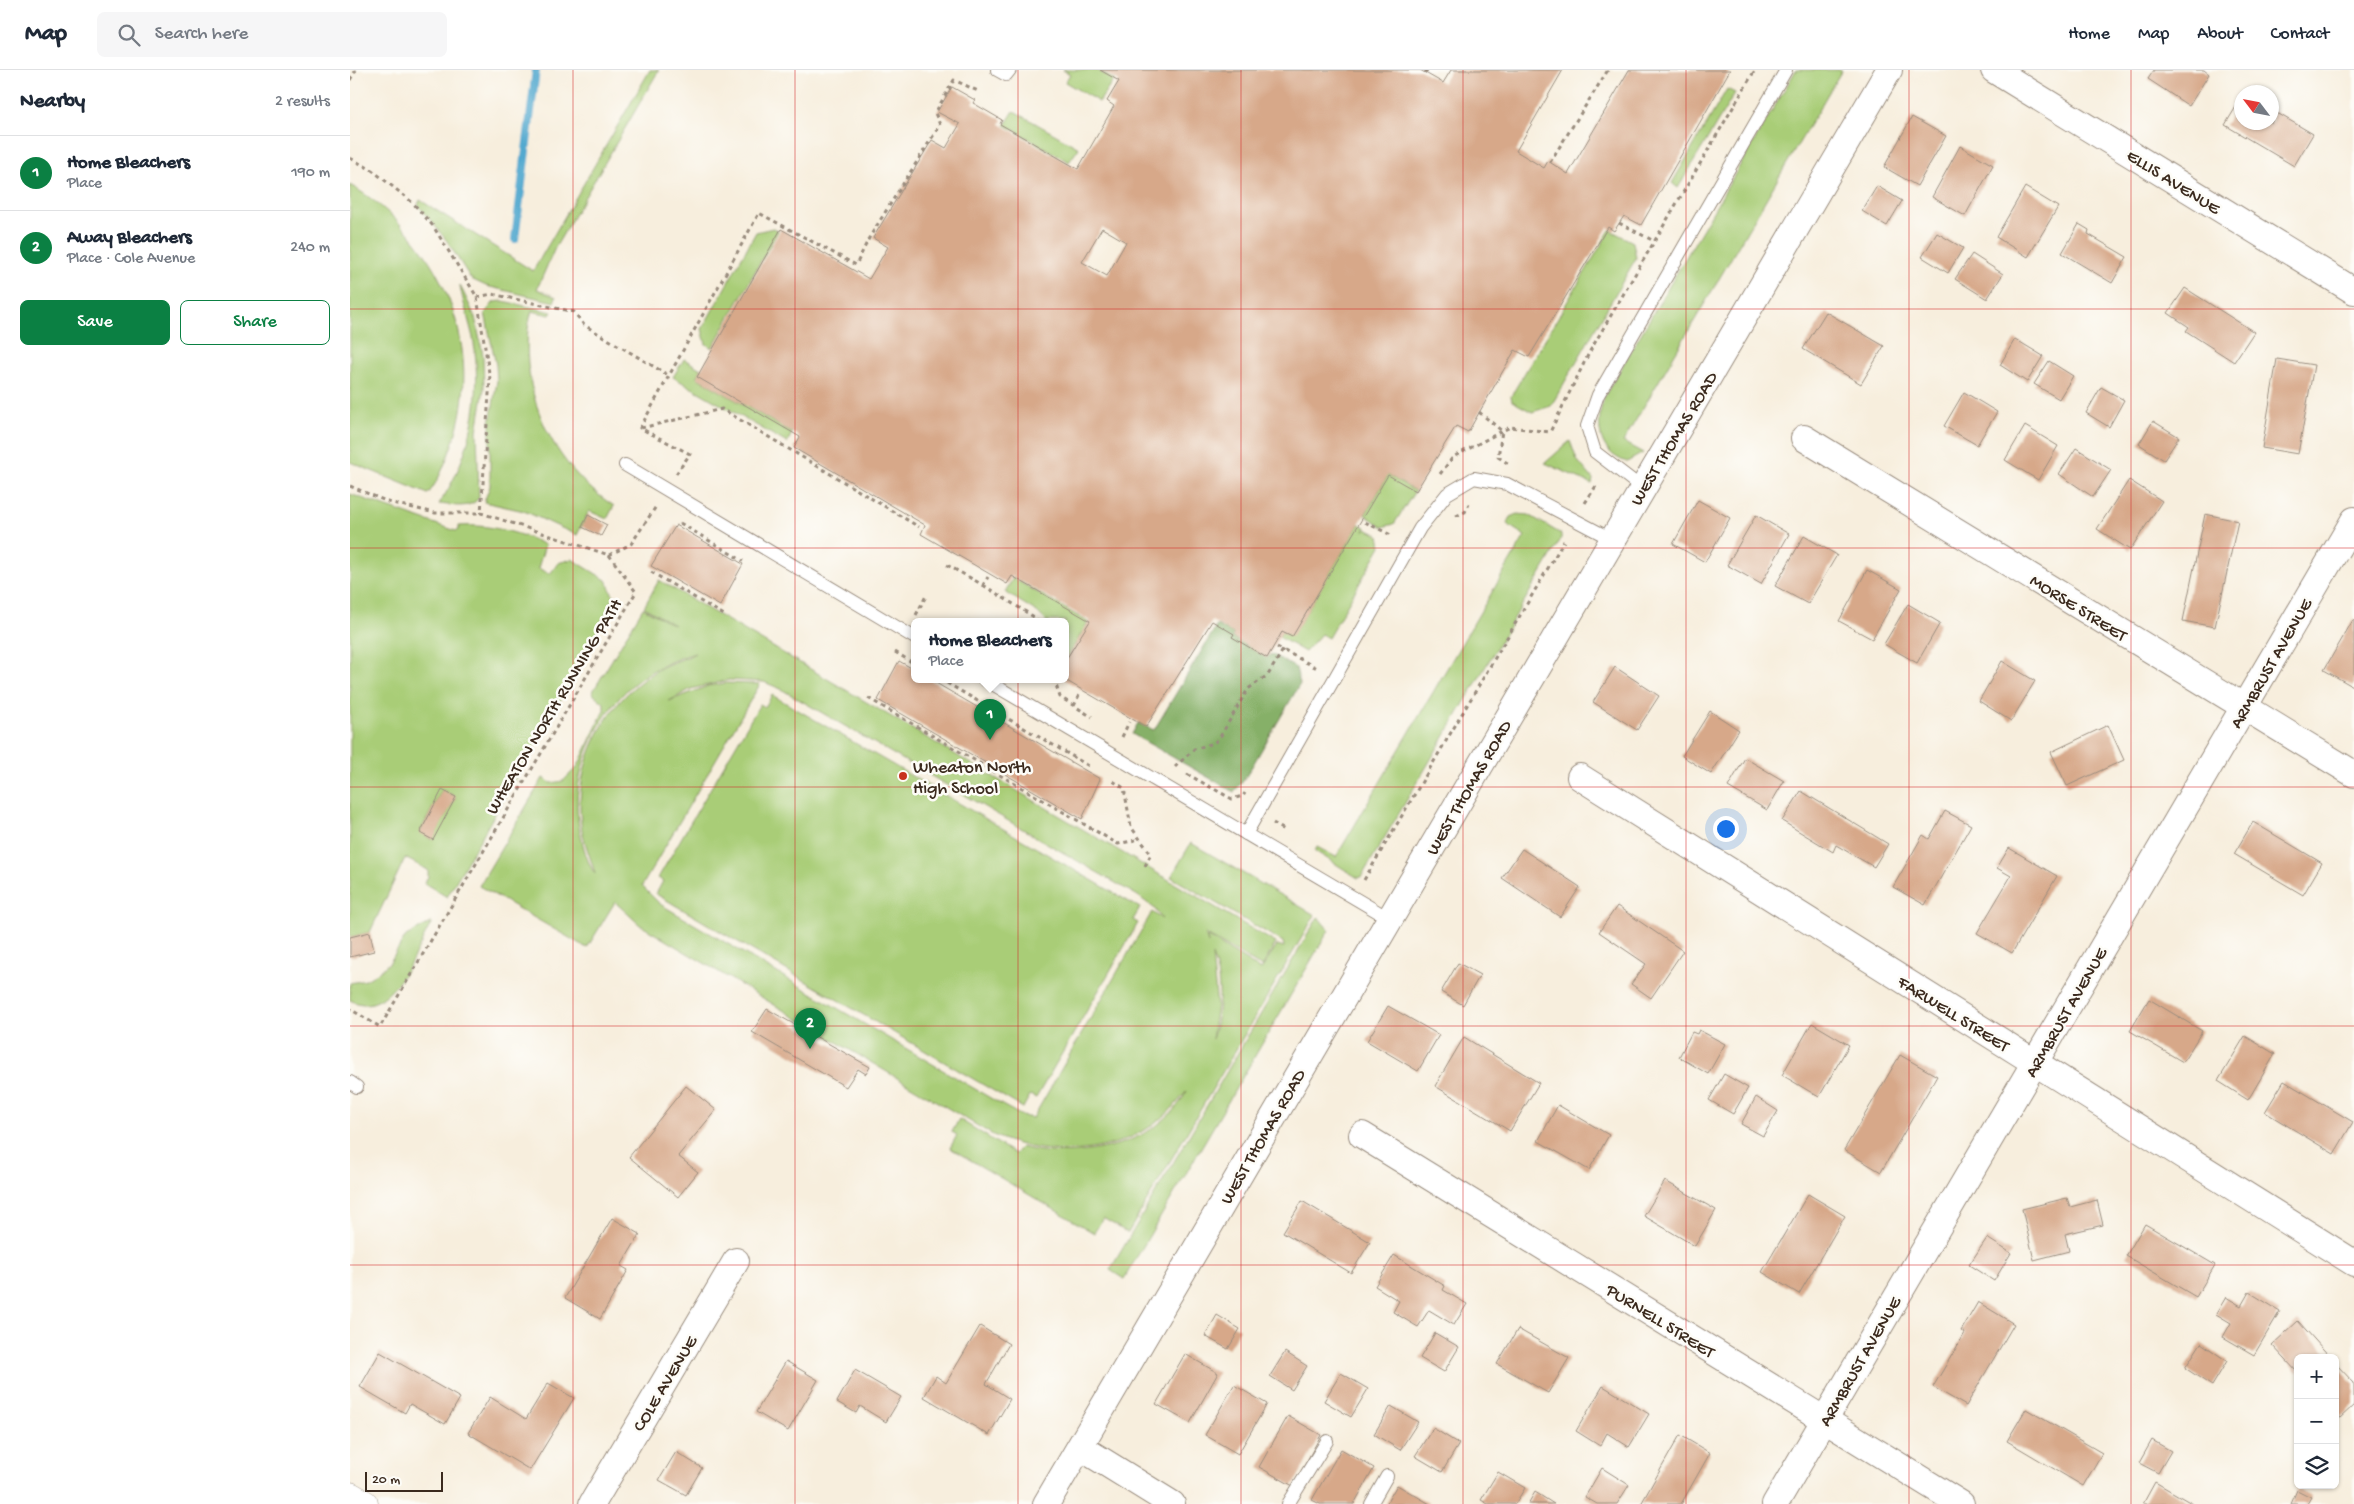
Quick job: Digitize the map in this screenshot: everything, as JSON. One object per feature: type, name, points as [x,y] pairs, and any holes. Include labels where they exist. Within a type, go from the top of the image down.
[{"type":"street","name":"WEST THOMAS ROAD","points":[[1046,1504],[1889,70]]},
{"type":"street","name":"ELLIS AVENUE","points":[[1994,70],[2354,291]]},
{"type":"street","name":"MORSE STREET","points":[[1804,438],[2354,774]]},
{"type":"street","name":"ARMBRUST AVENUE","points":[[1775,1504],[2354,520]]},
{"type":"street","name":"FARWELL STREET","points":[[1580,777],[2034,1064],[2354,1263]]},
{"type":"street","name":"PURNELL STREET","points":[[1362,1135],[1961,1504]]},
{"type":"street","name":"COLE AVENUE","points":[[592,1504],[736,1262]]},
{"type":"street","points":[[1080,1447],[1172,1504]]},
{"type":"street","points":[[350,1496],[364,1504]]},
{"type":"lane","points":[[998,70],[1006,75],[1010,70]]},
{"type":"lane","points":[[1642,488],[1610,466],[1595,452],[1588,426],[1598,395],[1786,70]]},
{"type":"lane","points":[[625,465],[911,636]]},
{"type":"lane","points":[[1246,834],[1420,528],[1447,494],[1474,478],[1507,484],[1613,540]]},
{"type":"lane","points":[[991,683],[1390,919]]},
{"type":"lane","points":[[1288,1504],[1327,1441]]},
{"type":"lane","points":[[1371,1504],[1387,1476]]},
{"type":"path","points":[[350,80],[356,70]]},
{"type":"path","points":[[1550,162],[1608,70]]},
{"type":"path","points":[[640,428],[759,213],[856,265],[869,238],[940,125],[935,114],[954,80],[980,92]]},
{"type":"path","points":[[350,158],[372,170],[412,203],[433,226],[477,297],[490,379],[481,513]]},
{"type":"path","points":[[1619,223],[1654,242]]},
{"type":"path","points":[[477,297],[492,294],[574,312],[584,325],[668,375]]},
{"type":"path","points":[[640,428],[722,409],[919,527]]},
{"type":"path","points":[[1479,412],[1502,431]]},
{"type":"path","points":[[350,486],[388,502],[436,514],[481,513],[609,555],[631,544],[690,454],[640,428]]},
{"type":"path","points":[[1582,508],[1596,486]]},
{"type":"path","points":[[1365,522],[1394,536]]},
{"type":"path","points":[[680,523],[744,562]]},
{"type":"path","points":[[1364,880],[1564,541]]},
{"type":"path","name":"WHEATON NORTH RUNNING PATH","points":[[350,1009],[380,1027],[636,592],[609,555]]},
{"type":"path","points":[[946,566],[983,585],[1035,618]]},
{"type":"path","points":[[651,572],[724,615]]},
{"type":"path","points":[[983,585],[988,577]]},
{"type":"path","points":[[916,615],[926,594]]},
{"type":"path","points":[[1278,647],[1317,668]]},
{"type":"path","points":[[1175,767],[1194,749],[1214,742],[1220,737],[1248,689],[1268,675],[1283,650]]},
{"type":"path","points":[[895,652],[911,662]]},
{"type":"path","points":[[947,683],[1097,771]]},
{"type":"path","points":[[1074,706],[1079,695]]},
{"type":"path","points":[[868,698],[1118,844],[1140,839]]},
{"type":"path","points":[[1122,737],[1129,722]]},
{"type":"path","points":[[1112,780],[1124,788],[1132,827],[1151,854],[1145,866]]},
{"type":"green space","points":[[650,70],[659,70],[555,248],[537,289],[556,297],[554,302],[486,286],[471,279],[447,241],[418,205],[420,200],[533,271]]},
{"type":"green space","points":[[1063,70],[1097,70],[1114,80],[1099,102],[1065,82],[1070,74]]},
{"type":"green space","points":[[1796,70],[1842,70],[1623,442],[1643,453],[1627,462],[1609,451],[1601,436],[1600,417],[1604,397]]},
{"type":"green space","points":[[1727,89],[1735,93],[1678,188],[1672,183]]},
{"type":"green space","points":[[1014,111],[1079,148],[1069,162],[1005,125]]},
{"type":"green space","points":[[350,185],[381,206],[407,232],[430,262],[447,294],[458,329],[463,365],[462,402],[449,453],[440,475],[428,494],[350,462]]},
{"type":"green space","points":[[773,228],[778,231],[712,348],[706,344],[702,329],[756,232]]},
{"type":"green space","points":[[1610,230],[1633,242],[1636,258],[1551,406],[1532,412],[1512,401],[1511,396]]},
{"type":"green space","points":[[460,285],[475,317],[483,355],[484,389],[477,431],[479,498],[475,502],[460,506],[439,504],[460,466],[472,424],[475,402],[477,381],[476,359],[473,338]]},
{"type":"green space","points":[[503,301],[552,312],[550,315],[532,311],[529,324],[528,364],[531,386],[537,407],[555,445],[567,463],[596,493],[614,506],[607,519],[589,511],[577,535],[524,511],[484,502],[490,486],[490,423],[497,381],[496,365],[485,313],[494,302]]},
{"type":"green space","points":[[684,359],[701,369],[696,377],[792,433],[787,443],[673,377]]},
{"type":"green space","points":[[1570,441],[1577,460],[1593,479],[1592,484],[1545,463]]},
{"type":"green space","points":[[1388,475],[1415,491],[1394,524],[1383,527],[1365,515]]},
{"type":"green space","points":[[350,494],[456,531],[459,530],[459,526],[481,526],[525,536],[545,545],[538,568],[550,574],[558,563],[572,559],[606,580],[614,597],[578,670],[447,897],[424,883],[428,877],[428,870],[405,858],[370,932],[350,937]],"holes":[[[442,790],[456,797],[432,840],[420,832]]]},
{"type":"green space","points":[[1517,514],[1529,515],[1561,534],[1561,539],[1362,876],[1358,878],[1315,851],[1317,847],[1336,857],[1525,536],[1507,524],[1511,517]]},
{"type":"green space","points":[[1359,524],[1366,527],[1364,531],[1366,529],[1379,535],[1381,546],[1328,638],[1321,634],[1305,652],[1279,637],[1282,632],[1292,636]]},
{"type":"green space","points":[[1013,578],[1088,622],[1069,654],[1069,618],[1043,618],[1037,612],[1005,592]]},
{"type":"green space","points":[[659,580],[1276,943],[1262,967],[1205,934],[1208,943],[1207,936],[1261,970],[1277,945],[1284,947],[1283,942],[1171,877],[1191,843],[1315,915],[1128,1233],[1103,1218],[1094,1233],[950,1148],[957,1135],[952,1132],[959,1119],[1015,1154],[1021,1147],[1043,1151],[1067,1152],[1091,1151],[1114,1146],[1136,1137],[1156,1125],[1174,1110],[1187,1091],[1161,1119],[1142,1132],[1122,1141],[1101,1147],[1057,1151],[1014,1143],[993,1135],[640,925],[615,902],[587,948],[479,886],[543,778],[551,783],[563,781],[578,766],[604,710],[604,703],[592,693],[643,608],[674,625],[644,607]],"holes":[[[695,653],[659,669],[636,685],[607,718],[596,737],[582,779],[580,801],[582,830],[595,874],[584,848],[577,810],[578,789],[589,747],[610,709],[624,693],[653,671]],[[729,680],[764,682],[781,689],[1138,896],[1154,908],[1162,919],[1152,912],[1033,1118],[1022,1116],[1004,1106],[660,904],[642,886],[760,684],[726,683],[708,686],[669,701],[691,689]],[[1212,955],[1219,986],[1219,1008],[1212,1039],[1217,1006]]]},
{"type":"green space","points":[[1217,625],[1234,634],[1232,637],[1267,658],[1271,654],[1296,668],[1300,684],[1244,780],[1234,792],[1132,734],[1138,723],[1154,730]]},
{"type":"green space","points":[[772,695],[1140,908],[1133,920],[1138,923],[1036,1098],[1030,1095],[1023,1108],[656,894],[663,881],[658,878],[760,704],[765,707]]},
{"type":"green space","points":[[1318,917],[1329,930],[1124,1279],[1110,1270]]},
{"type":"green space","points":[[432,922],[410,964],[390,992],[378,1001],[365,1004],[350,1000],[350,983],[366,980],[379,972],[390,962],[406,936]]},
{"type":"building","points":[[1100,70],[1420,70],[1443,83],[1451,70],[1563,70],[1516,151],[1544,168],[1548,161],[1568,174],[1629,70],[1730,70],[1641,225],[1624,216],[1614,231],[1608,227],[1529,357],[1515,350],[1468,432],[1456,426],[1416,491],[1388,475],[1292,637],[1282,632],[1267,658],[1232,637],[1234,634],[1212,621],[1146,727],[1069,682],[1069,655],[1090,621],[1012,576],[1007,584],[921,534],[925,525],[794,448],[800,437],[697,377],[781,229],[869,279],[888,247],[873,238],[932,140],[946,148],[960,124],[937,112],[952,87],[975,100],[973,103],[1002,120],[1000,124],[1078,169],[1114,106],[1107,101],[1119,81]],"holes":[[[1102,228],[1126,242],[1107,276],[1082,262]]]},
{"type":"building","points":[[2154,70],[2204,70],[2209,74],[2189,106],[2148,79]]},
{"type":"building","points":[[2234,110],[2234,130],[2279,130],[2279,114],[2313,134],[2294,166],[2225,125]]},
{"type":"building","points":[[1912,117],[1946,136],[1917,186],[1884,167]]},
{"type":"building","points":[[1960,146],[1993,165],[1965,216],[1932,197]]},
{"type":"building","points":[[1877,186],[1902,201],[1887,226],[1862,211]]},
{"type":"building","points":[[2025,187],[2058,207],[2028,257],[1996,237]]},
{"type":"building","points":[[2079,224],[2089,230],[2088,234],[2127,257],[2112,283],[2062,253]]},
{"type":"building","points":[[1937,233],[1963,248],[1948,273],[1922,257]]},
{"type":"building","points":[[1972,254],[2003,274],[1987,299],[1955,279]]},
{"type":"building","points":[[2185,288],[2254,332],[2234,362],[2186,331],[2189,327],[2168,313]]},
{"type":"building","points":[[1826,312],[1884,346],[1861,384],[1803,349]]},
{"type":"building","points":[[2015,339],[2043,356],[2027,382],[2000,365]]},
{"type":"building","points":[[2277,359],[2314,365],[2298,454],[2262,448]]},
{"type":"building","points":[[2049,361],[2073,376],[2059,399],[2034,384]]},
{"type":"building","points":[[2101,387],[2124,400],[2109,427],[2086,413]]},
{"type":"building","points":[[1964,392],[1997,412],[1977,445],[1944,426]]},
{"type":"building","points":[[2153,421],[2179,437],[2164,460],[2139,444]]},
{"type":"building","points":[[2025,426],[2058,446],[2038,480],[2005,460]]},
{"type":"building","points":[[2076,448],[2111,470],[2093,497],[2059,474]]},
{"type":"building","points":[[2129,480],[2162,501],[2130,550],[2097,529]]},
{"type":"building","points":[[1698,500],[1730,518],[1705,562],[1673,544]]},
{"type":"building","points":[[2205,514],[2238,521],[2215,627],[2183,621]]},
{"type":"building","points":[[588,515],[607,525],[601,536],[582,527]]},
{"type":"building","points":[[1756,515],[1789,534],[1761,584],[1727,565]]},
{"type":"building","points":[[676,525],[743,564],[720,606],[651,566]]},
{"type":"building","points":[[1804,536],[1837,555],[1808,604],[1775,586]]},
{"type":"building","points":[[1867,570],[1901,589],[1872,639],[1839,621]]},
{"type":"building","points":[[1908,604],[1940,623],[1917,663],[1884,644]]},
{"type":"building","points":[[2354,621],[2354,687],[2324,670]]},
{"type":"building","points":[[899,661],[911,668],[911,683],[936,683],[1100,779],[1082,819],[878,700]]},
{"type":"building","points":[[2002,661],[2035,681],[2011,721],[1979,701]]},
{"type":"building","points":[[1615,667],[1659,696],[1637,730],[1593,702]]},
{"type":"building","points":[[1710,711],[1739,730],[1711,774],[1682,756]]},
{"type":"building","points":[[2108,725],[2124,760],[2067,786],[2051,752]]},
{"type":"building","points":[[1745,758],[1784,781],[1767,810],[1728,787]]},
{"type":"building","points":[[442,790],[456,797],[433,840],[420,833]]},
{"type":"building","points":[[1801,791],[1888,844],[1874,867],[1836,845],[1833,852],[1782,821]]},
{"type":"building","points":[[1945,811],[1971,825],[1925,905],[1893,887],[1923,835],[1929,839]]},
{"type":"building","points":[[2253,822],[2322,863],[2303,895],[2234,854]]},
{"type":"building","points":[[2009,848],[2057,876],[2012,953],[1977,933],[2011,876],[1997,868]]},
{"type":"building","points":[[1522,849],[1580,887],[1560,917],[1502,878]]},
{"type":"building","points":[[1617,906],[1683,951],[1651,998],[1631,984],[1646,964],[1599,932]]},
{"type":"building","points":[[370,932],[374,951],[350,957],[350,937]]},
{"type":"building","points":[[1458,963],[1480,975],[1463,1005],[1441,992]]},
{"type":"building","points":[[2149,999],[2202,1031],[2183,1062],[2130,1031]]},
{"type":"building","points":[[1388,1006],[1439,1035],[1418,1071],[1367,1041]]},
{"type":"building","points":[[767,1009],[870,1067],[866,1074],[858,1069],[846,1087],[752,1032]]},
{"type":"building","points":[[1812,1023],[1849,1045],[1819,1097],[1782,1075]]},
{"type":"building","points":[[1699,1030],[1725,1044],[1708,1074],[1679,1057],[1692,1032],[1697,1034]]},
{"type":"building","points":[[2245,1036],[2275,1054],[2248,1100],[2218,1081]]},
{"type":"building","points":[[1464,1037],[1539,1083],[1510,1131],[1435,1086]]},
{"type":"building","points":[[1900,1055],[1937,1076],[1881,1172],[1844,1150]]},
{"type":"building","points":[[1724,1074],[1748,1088],[1733,1114],[1709,1100]]},
{"type":"building","points":[[2284,1081],[2353,1122],[2334,1154],[2265,1112]]},
{"type":"building","points":[[686,1086],[716,1110],[678,1156],[698,1172],[678,1197],[629,1157]]},
{"type":"building","points":[[1756,1097],[1778,1111],[1763,1136],[1741,1124]]},
{"type":"building","points":[[1558,1105],[1609,1135],[1589,1170],[1538,1141]]},
{"type":"building","points":[[1665,1181],[1716,1210],[1695,1246],[1644,1216]]},
{"type":"building","points":[[1808,1194],[1845,1216],[1799,1294],[1762,1272]]},
{"type":"building","points":[[2067,1198],[2070,1207],[2097,1200],[2103,1225],[2065,1234],[2069,1251],[2034,1260],[2022,1209]]},
{"type":"building","points":[[1302,1201],[1370,1242],[1351,1273],[1283,1232]]},
{"type":"building","points":[[612,1218],[640,1234],[621,1266],[628,1270],[600,1319],[565,1298]]},
{"type":"building","points":[[2145,1224],[2215,1265],[2196,1297],[2126,1256]]},
{"type":"building","points":[[1987,1238],[2011,1253],[1994,1281],[1969,1265]]},
{"type":"building","points":[[1394,1255],[1445,1286],[1443,1290],[1467,1304],[1454,1325],[1429,1310],[1418,1327],[1393,1312],[1399,1301],[1375,1286]]},
{"type":"building","points":[[2249,1292],[2280,1311],[2254,1355],[2223,1337],[2231,1323],[2216,1314],[2226,1297],[2241,1306]]},
{"type":"building","points":[[1978,1302],[2014,1324],[1966,1406],[1933,1387],[1965,1333],[1961,1331]]},
{"type":"building","points":[[1217,1315],[1240,1329],[1228,1349],[1205,1336]]},
{"type":"building","points":[[2298,1321],[2327,1354],[2294,1354],[2294,1369],[2272,1345]]},
{"type":"building","points":[[980,1326],[1009,1344],[986,1384],[1010,1399],[989,1435],[924,1397],[936,1376],[946,1383]]},
{"type":"building","points":[[1518,1329],[1569,1358],[1548,1393],[1497,1364]]},
{"type":"building","points":[[1435,1333],[1459,1347],[1444,1372],[1420,1358]]},
{"type":"building","points":[[2201,1343],[2227,1361],[2212,1386],[2185,1368]]},
{"type":"building","points":[[380,1352],[460,1398],[445,1424],[410,1404],[405,1413],[360,1387]]},
{"type":"building","points":[[1285,1352],[1307,1366],[1292,1390],[1270,1376]]},
{"type":"building","points":[[1185,1354],[1218,1373],[1190,1423],[1156,1404]]},
{"type":"building","points":[[786,1361],[818,1380],[788,1431],[756,1412]]},
{"type":"building","points":[[2339,1367],[2354,1383],[2354,1405],[2339,1419]]},
{"type":"building","points":[[855,1370],[901,1397],[886,1422],[860,1406],[856,1413],[837,1402]]},
{"type":"building","points":[[1341,1373],[1368,1389],[1351,1417],[1324,1401]]},
{"type":"building","points":[[548,1383],[574,1398],[530,1470],[468,1433],[490,1397],[526,1419]]},
{"type":"building","points":[[1234,1385],[1267,1404],[1238,1454],[1205,1435]]},
{"type":"building","points":[[1603,1386],[1649,1414],[1629,1447],[1607,1433],[1600,1446],[1576,1431]]},
{"type":"building","points":[[1391,1406],[1418,1422],[1400,1450],[1374,1434]]},
{"type":"building","points":[[2026,1409],[2102,1453],[2083,1486],[2007,1441]]},
{"type":"building","points":[[1288,1416],[1321,1435],[1293,1486],[1259,1467]]},
{"type":"building","points":[[1433,1428],[1459,1444],[1442,1472],[1415,1456]]},
{"type":"building","points":[[1680,1435],[1710,1453],[1681,1504],[1641,1504]]},
{"type":"building","points":[[2152,1440],[2171,1451],[2158,1473],[2139,1463]]},
{"type":"building","points":[[1341,1449],[1374,1468],[1354,1504],[1320,1504],[1312,1500]]},
{"type":"building","points":[[676,1452],[702,1468],[686,1495],[659,1480]]},
{"type":"building","points":[[1602,1468],[1629,1485],[1617,1504],[1597,1504],[1585,1497]]},
{"type":"building","points":[[1498,1472],[1525,1488],[1515,1504],[1488,1504],[1481,1500]]},
{"type":"building","points":[[2155,1482],[2193,1504],[2143,1504]]},
{"type":"building","points":[[1397,1485],[1430,1504],[1386,1504]]},
{"type":"building","points":[[2297,1490],[2311,1497],[2307,1504],[2291,1504]]},
{"type":"building","points":[[1535,1492],[1554,1504],[1528,1504]]},
{"type":"waterway","points":[[515,239],[536,70]]},
{"type":"place","name":"Home Bleachers","points":[[990,740]]},
{"type":"place","name":"Wheaton North High School","points":[[903,776]]},
{"type":"place","name":"Away Bleachers","points":[[810,1049]]}]
